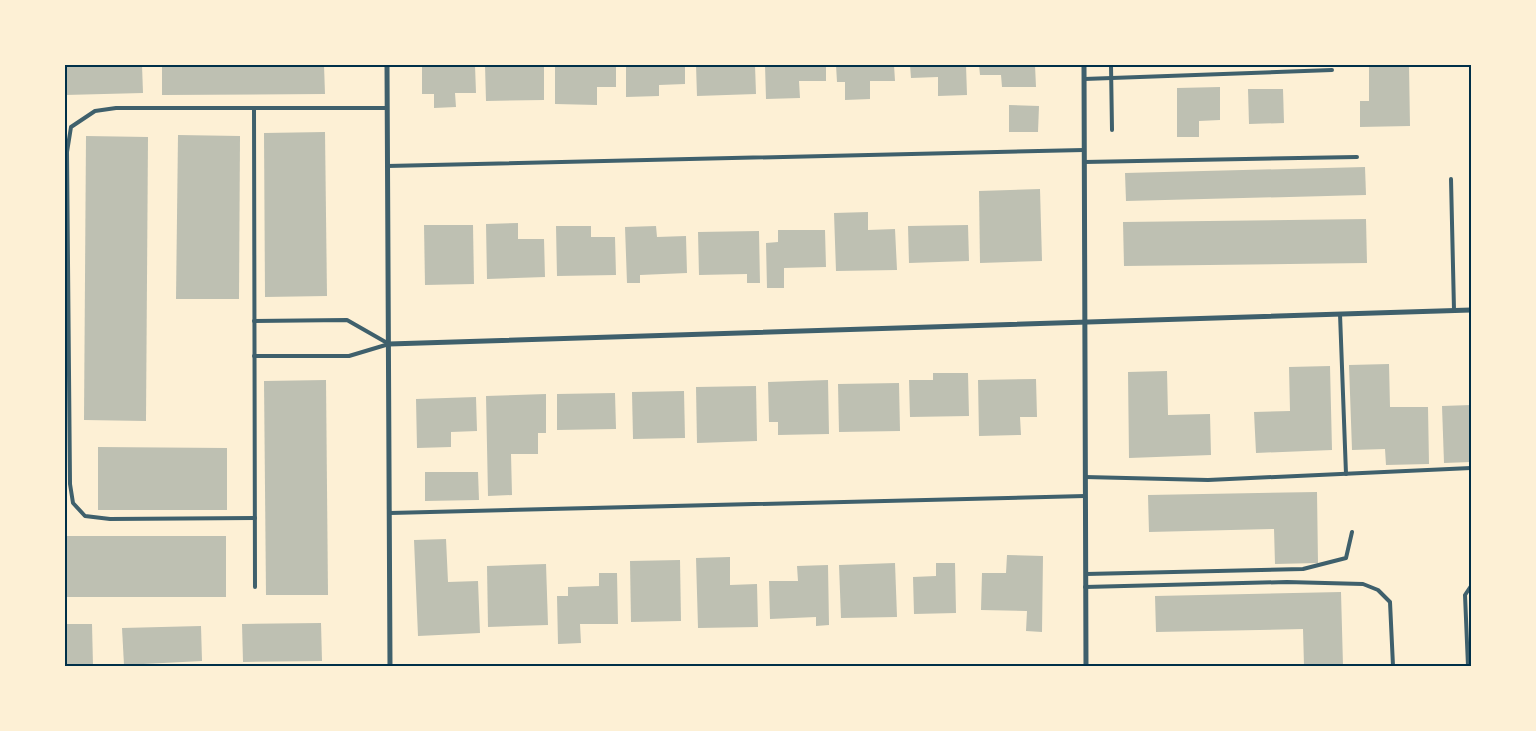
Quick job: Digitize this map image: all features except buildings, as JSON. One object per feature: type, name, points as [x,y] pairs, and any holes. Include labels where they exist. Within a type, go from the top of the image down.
[{"type":"street","points":[[386,65],[390,666]]},
{"type":"street","points":[[1084,65],[1083,323],[1086,666]]},
{"type":"street","points":[[389,344],[1471,310]]},
{"type":"lane","points":[[1112,65],[1112,130]]},
{"type":"lane","points":[[1084,79],[1332,70]]},
{"type":"lane","points":[[255,518],[110,519],[85,516],[73,502],[70,484],[67,152],[72,126],[95,111],[116,108],[387,108]]},
{"type":"lane","points":[[254,108],[255,587]]},
{"type":"lane","points":[[387,166],[1084,150]]},
{"type":"lane","points":[[1084,162],[1357,158]]},
{"type":"lane","points":[[1451,179],[1454,310]]},
{"type":"lane","points":[[1340,314],[1346,474]]},
{"type":"lane","points":[[254,321],[347,320],[389,344]]},
{"type":"lane","points":[[254,356],[349,356],[389,344]]},
{"type":"lane","points":[[1085,478],[1208,480],[1471,468]]},
{"type":"lane","points":[[390,513],[1085,496]]},
{"type":"lane","points":[[1086,574],[1304,569],[1346,558],[1352,532]]},
{"type":"lane","points":[[1085,587],[1287,582],[1363,584],[1378,590],[1390,602],[1393,666]]},
{"type":"lane","points":[[1468,666],[1465,594],[1471,586]]}]
